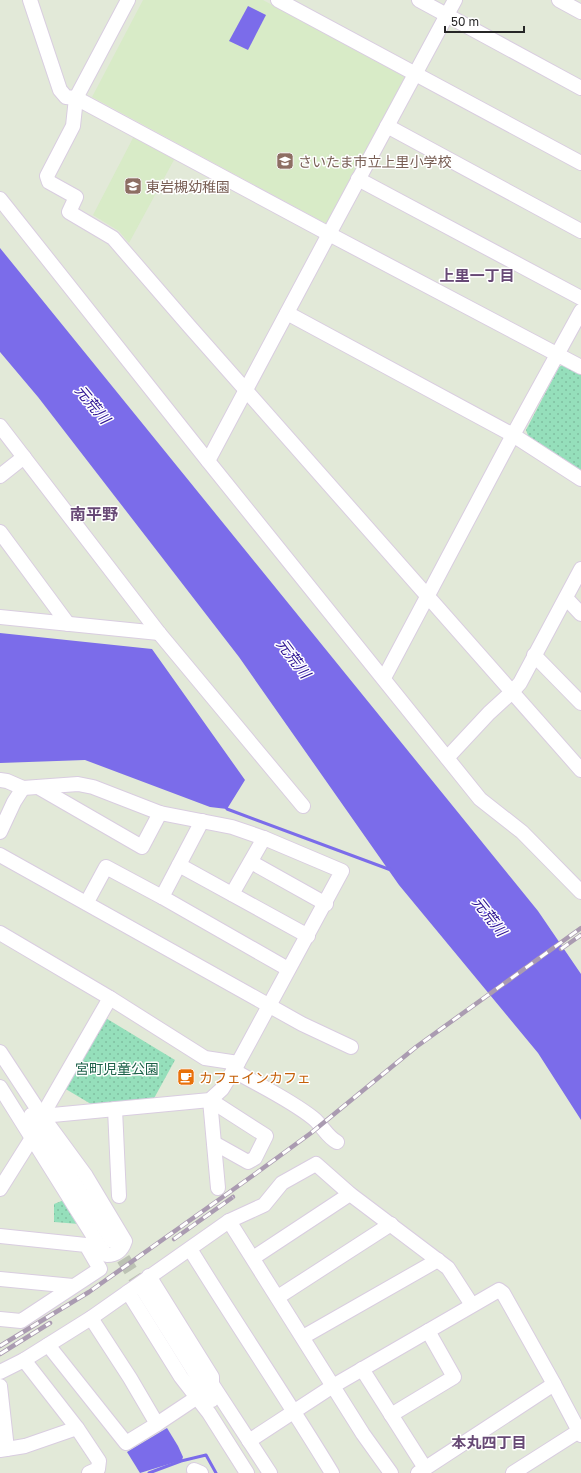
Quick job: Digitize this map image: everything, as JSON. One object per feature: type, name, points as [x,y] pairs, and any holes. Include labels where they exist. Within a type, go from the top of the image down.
[{"type":"street","points":[[30,0],[60,90],[66,97],[76,98],[328,234],[581,367]]},
{"type":"street","points":[[128,0],[76,98],[73,126],[47,176],[49,182],[76,197],[69,212],[113,238],[581,770]]},
{"type":"street","points":[[278,0],[581,164]]},
{"type":"street","points":[[419,0],[581,88]]},
{"type":"street","points":[[208,461],[328,234],[455,0]]},
{"type":"street","points":[[559,0],[581,12]]},
{"type":"street","points":[[387,126],[581,231]]},
{"type":"street","points":[[358,179],[581,298]]},
{"type":"street","points":[[0,199],[208,461],[480,799],[522,832],[581,892]]},
{"type":"street","points":[[384,678],[513,434],[581,311]]},
{"type":"street","points":[[287,313],[513,434],[581,479]]},
{"type":"street","points":[[0,426],[159,633],[303,806]]},
{"type":"street","points":[[0,476],[24,457]]},
{"type":"street","points":[[0,532],[68,624]]},
{"type":"street","points":[[447,758],[489,713],[520,683],[581,569]]},
{"type":"street","points":[[566,598],[581,614]]},
{"type":"street","points":[[0,617],[159,633]]},
{"type":"street","points":[[534,655],[581,703]]},
{"type":"street","points":[[0,780],[7,781],[23,788],[78,784],[93,787],[160,813],[232,827],[264,838],[342,871],[326,904],[288,969],[236,1066],[222,1089],[210,1100],[42,1116]]},
{"type":"street","points":[[38,787],[142,847],[160,813]]},
{"type":"street","points":[[0,832],[14,802],[23,788]]},
{"type":"street","points":[[162,897],[202,821]]},
{"type":"street","points":[[232,894],[264,838]]},
{"type":"street","points":[[0,854],[302,1024],[351,1047]]},
{"type":"street","points":[[251,862],[326,904]]},
{"type":"street","points":[[179,865],[308,936]]},
{"type":"street","points":[[87,902],[106,867],[162,897],[288,969]]},
{"type":"street","points":[[0,933],[110,998],[205,1058],[236,1066],[315,1119],[332,1140],[337,1142]]},
{"type":"street","points":[[42,1116],[110,998]]},
{"type":"street","points":[[0,1052],[42,1116],[86,1176],[125,1241],[123,1249],[114,1255],[107,1255],[102,1250],[0,1087]]},
{"type":"street","points":[[0,1069],[112,1241]]},
{"type":"street","points":[[210,1100],[218,1188]]},
{"type":"street","points":[[210,1100],[266,1136],[255,1158],[248,1162],[214,1143]]},
{"type":"street","points":[[116,1109],[119,1196]]},
{"type":"street","points":[[0,1189],[32,1138]]},
{"type":"street","points":[[0,1372],[24,1360],[91,1318],[117,1298],[128,1292],[229,1221],[264,1205],[282,1183],[316,1164],[350,1194],[448,1268],[472,1306]]},
{"type":"street","points":[[253,1258],[350,1194]]},
{"type":"street","points":[[229,1221],[363,1434],[391,1473]]},
{"type":"street","points":[[278,1297],[391,1224]]},
{"type":"street","points":[[0,1236],[86,1245],[100,1268],[21,1321],[0,1319]]},
{"type":"street","points":[[190,1249],[224,1306],[294,1411],[332,1473]]},
{"type":"street","points":[[303,1337],[438,1260]]},
{"type":"street","points":[[149,1276],[212,1377],[212,1384],[270,1473]]},
{"type":"street","points":[[0,1279],[73,1286]]},
{"type":"street","points":[[143,1290],[258,1473]]},
{"type":"street","points":[[249,1441],[333,1386],[499,1290],[504,1293],[580,1433],[513,1473]]},
{"type":"street","points":[[128,1292],[154,1336],[196,1398],[209,1413],[247,1473]]},
{"type":"street","points":[[91,1318],[130,1378],[157,1424]]},
{"type":"street","points":[[391,1415],[454,1377],[428,1331]]},
{"type":"street","points":[[48,1345],[126,1443],[196,1398]]},
{"type":"street","points":[[24,1360],[77,1428],[99,1461],[98,1469],[89,1473]]},
{"type":"street","points":[[362,1369],[391,1415],[421,1471],[554,1384]]},
{"type":"street","points":[[0,1386],[4,1449],[25,1446],[77,1428]]},
{"type":"shaded area","name":"さいたま市立上里小学校","points":[[143,0],[263,0],[406,77],[327,224],[92,97]]},
{"type":"shaded area","name":"東岩槻幼稚園","points":[[134,136],[175,158],[129,243],[119,231],[93,215]]},
{"type":"green space","points":[[564,364],[581,374],[581,474],[529,438],[526,430],[559,367]]},
{"type":"green space","name":"宮町児童公園","points":[[104,1017],[175,1060],[152,1102],[96,1107],[64,1088]]},
{"type":"green space","points":[[64,1200],[79,1224],[54,1222],[54,1204]]},
{"type":"water","points":[[248,6],[266,15],[248,50],[229,41]]},
{"type":"water","name":"元荒川","points":[[0,248],[538,911],[581,974],[581,1120],[538,1053],[399,885],[239,657],[38,397],[0,352]]},
{"type":"water","points":[[0,633],[152,649],[245,780],[227,809],[210,807],[85,760],[0,763]]},
{"type":"water","points":[[167,1428],[178,1446],[183,1457],[182,1460],[140,1473],[127,1452]]},
{"type":"waterway","points":[[225,806],[227,809],[391,870]]},
{"type":"waterway","points":[[149,1473],[181,1461],[206,1455],[216,1473]]},
{"type":"tunnel","points":[[112,1241],[143,1290]]},
{"type":"railway","points":[[0,1346],[89,1292],[255,1174],[311,1133],[416,1047],[581,928]]},
{"type":"railway","points":[[561,949],[581,935]]},
{"type":"railway","points":[[174,1239],[233,1197]]},
{"type":"railway","points":[[0,1354],[50,1323]]},
{"type":"place","name":"さいたま市立上里小学校","points":[[285,161]]},
{"type":"place","name":"東岩槻幼稚園","points":[[133,186]]},
{"type":"place","name":"カフェインカフェ","points":[[186,1077]]},
{"type":"district","name":"上里一丁目","points":[[477,275]]},
{"type":"district","name":"南平野","points":[[94,514]]},
{"type":"district","name":"本丸四丁目","points":[[489,1442]]}]
